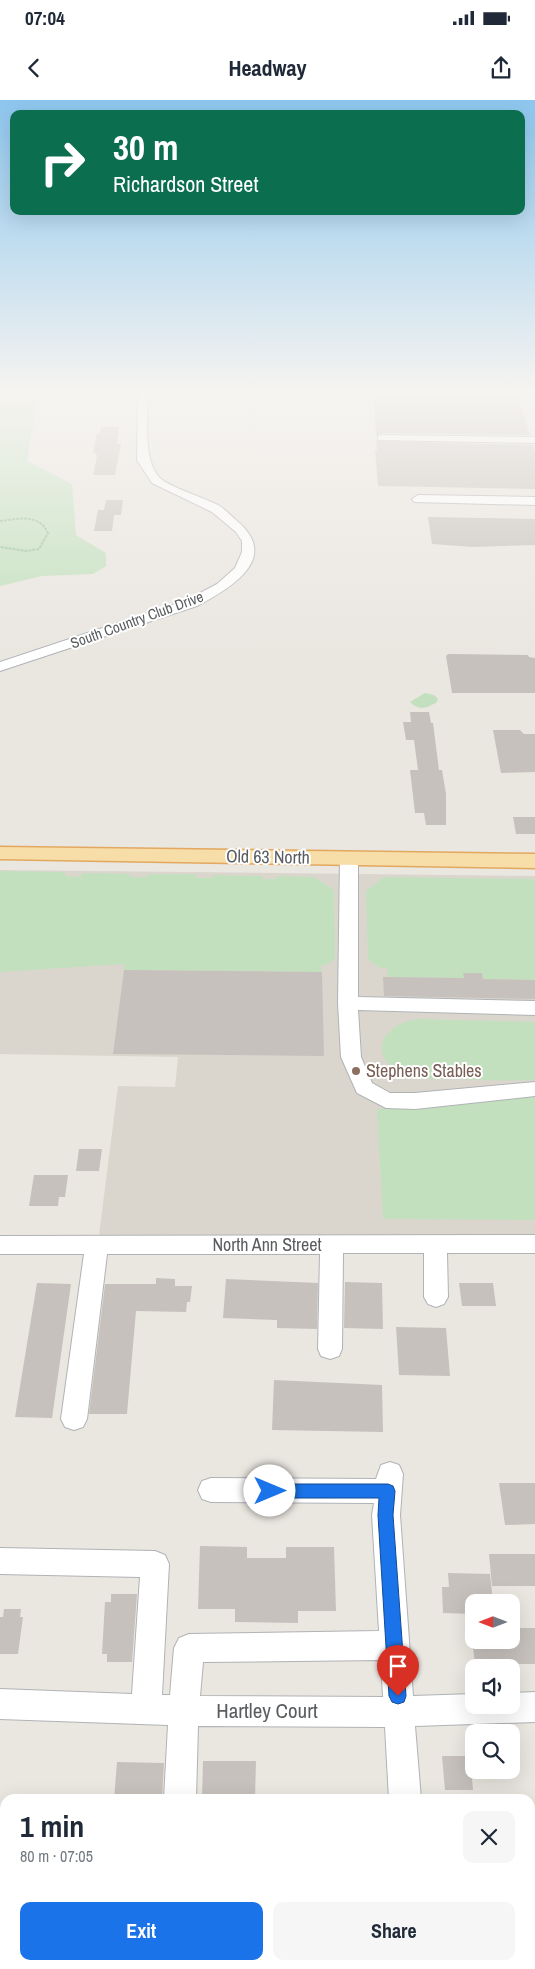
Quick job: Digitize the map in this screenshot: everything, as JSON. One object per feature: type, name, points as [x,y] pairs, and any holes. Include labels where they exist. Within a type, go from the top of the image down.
[{"type":"main road","name":"Old 63 North","points":[[0,853],[535,861]]},
{"type":"street","name":"South Country Club Drive","points":[[0,667],[192,603],[222,587],[241,570],[248,552],[248,541],[241,530],[216,509],[156,481],[154,477]]},
{"type":"street","points":[[418,499],[535,501]]},
{"type":"street","points":[[349,858],[348,1003],[350,1057],[364,1088],[386,1100],[415,1101],[535,1089]]},
{"type":"street","points":[[348,1003],[535,1008]]},
{"type":"street","points":[[330,1349],[332,1244]]},
{"type":"street","points":[[436,1244],[436,1297]]},
{"type":"street","name":"North Ann Street","points":[[0,1245],[535,1244]]},
{"type":"street","points":[[74,1419],[97,1245]]},
{"type":"street","points":[[211,1490],[389,1483],[386,1515],[405,1794]]},
{"type":"street","points":[[0,1561],[155,1564],[146,1710]]},
{"type":"street","points":[[180,1794],[189,1648],[394,1646]]},
{"type":"street","name":"Hartley Court","points":[[0,1704],[184,1711],[399,1712],[535,1707]]},
{"type":"path","points":[[0,521],[36,520],[47,527],[47,538],[39,549],[17,550],[2,548]]},
{"type":"shaded area","name":"Stephens Stables","points":[[0,870],[535,876],[535,1249],[98,1243],[118,1086],[175,1087],[178,1057],[0,1054]]},
{"type":"green space","points":[[0,477],[59,477],[72,484],[76,535],[106,553],[106,566],[93,574],[42,576],[0,586]]},
{"type":"green space","points":[[425,693],[434,695],[438,699],[436,703],[423,708],[417,707],[410,702]]},
{"type":"green space","points":[[0,871],[65,872],[65,876],[81,877],[82,873],[130,874],[129,877],[147,877],[148,874],[195,874],[196,878],[213,878],[213,875],[262,876],[262,879],[277,879],[277,876],[314,877],[334,890],[335,959],[326,965],[321,965],[321,972],[124,970],[125,964],[0,972]]},
{"type":"green space","points":[[384,877],[535,879],[535,980],[483,979],[482,973],[464,973],[464,978],[388,977],[387,968],[380,968],[368,960],[366,891]]},
{"type":"green space","points":[[418,1019],[535,1022],[535,1080],[429,1079],[412,1077],[398,1071],[388,1064],[383,1055],[382,1046],[385,1037],[392,1029],[403,1023]]},
{"type":"green space","points":[[535,1096],[535,1220],[383,1219],[377,1109]]},
{"type":"building","points":[[377,477],[535,477],[535,489],[378,486]]},
{"type":"building","points":[[106,500],[123,500],[121,515],[114,515],[112,531],[94,531],[98,510],[104,510]]},
{"type":"building","points":[[428,517],[535,519],[535,545],[473,547],[432,544]]},
{"type":"building","points":[[448,654],[528,655],[535,658],[535,693],[452,693],[446,656]]},
{"type":"building","points":[[410,712],[429,712],[431,723],[433,723],[439,770],[442,770],[446,794],[446,825],[426,825],[424,813],[415,813],[410,770],[418,770],[414,740],[406,740],[403,722],[411,722]]},
{"type":"building","points":[[493,730],[520,730],[524,734],[535,734],[535,772],[501,773]]},
{"type":"building","points":[[513,817],[535,817],[535,834],[516,834]]},
{"type":"building","points":[[124,970],[322,972],[324,1056],[113,1054]]},
{"type":"building","points":[[463,973],[482,973],[483,979],[535,980],[535,999],[384,996],[383,977],[464,978]]},
{"type":"building","points":[[79,1149],[102,1149],[99,1171],[76,1171]]},
{"type":"building","points":[[34,1175],[68,1175],[65,1197],[59,1197],[58,1206],[29,1206]]},
{"type":"building","points":[[156,1278],[175,1279],[175,1286],[192,1286],[190,1302],[187,1302],[186,1312],[136,1311],[127,1414],[89,1414],[105,1284],[156,1284]]},
{"type":"building","points":[[226,1279],[318,1283],[317,1329],[277,1328],[277,1320],[223,1318]]},
{"type":"building","points":[[345,1282],[382,1283],[383,1329],[344,1328]]},
{"type":"building","points":[[37,1283],[71,1284],[52,1418],[15,1417]]},
{"type":"building","points":[[459,1283],[493,1283],[496,1306],[462,1306]]},
{"type":"building","points":[[396,1327],[446,1328],[450,1376],[399,1375]]},
{"type":"building","points":[[274,1380],[382,1385],[383,1432],[272,1430]]},
{"type":"building","points":[[499,1483],[535,1483],[535,1524],[505,1525]]},
{"type":"building","points":[[200,1546],[247,1547],[247,1558],[286,1558],[286,1547],[334,1547],[336,1611],[298,1611],[298,1623],[235,1622],[235,1609],[198,1609]]},
{"type":"building","points":[[489,1554],[535,1554],[535,1586],[492,1586]]},
{"type":"building","points":[[448,1573],[490,1574],[492,1594],[465,1594],[465,1614],[443,1613],[442,1587],[449,1587]]},
{"type":"building","points":[[111,1594],[137,1594],[132,1662],[107,1662],[107,1654],[102,1654],[105,1602],[111,1602]]},
{"type":"building","points":[[4,1609],[21,1609],[20,1617],[23,1617],[18,1654],[0,1654],[0,1617],[3,1617]]},
{"type":"building","points":[[520,1628],[535,1628],[535,1664],[520,1664],[520,1659],[474,1659],[473,1649],[520,1649]]},
{"type":"building","points":[[442,1756],[465,1756],[465,1779],[472,1779],[473,1790],[445,1790]]},
{"type":"building","points":[[203,1761],[256,1761],[255,1794],[202,1794]]},
{"type":"building","points":[[117,1762],[164,1763],[162,1794],[114,1794]]},
{"type":"place","name":"Stephens Stables","points":[[356,1071]]},
{"type":"route","points":[[270,1491],[388,1491],[386,1515],[398,1696]]}]
